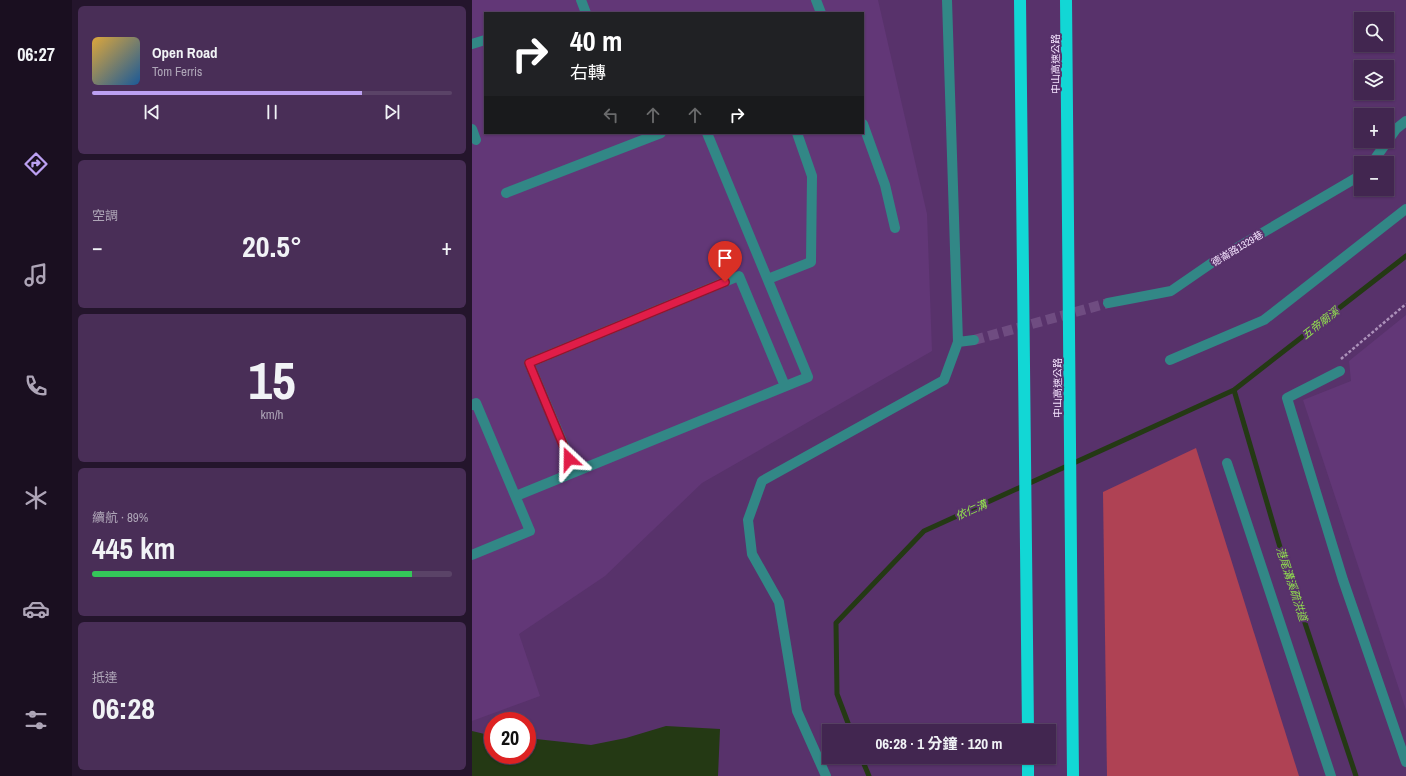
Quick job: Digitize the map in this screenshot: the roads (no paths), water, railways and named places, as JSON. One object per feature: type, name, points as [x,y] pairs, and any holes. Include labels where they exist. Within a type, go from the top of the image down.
[{"type":"highway","points":[[1020,0],[1028,724]]},
{"type":"highway","name":"中山高速公路","points":[[1066,0],[1073,776]]},
{"type":"highway","points":[[1028,764],[1028,776]]},
{"type":"lane","points":[[581,0],[583,12]]},
{"type":"lane","points":[[816,0],[821,12]]},
{"type":"lane","points":[[826,776],[797,711],[779,602],[752,554],[748,520],[762,481],[944,380],[958,342],[947,0]]},
{"type":"lane","points":[[472,44],[484,40]]},
{"type":"lane","points":[[1377,156],[1396,129],[1406,121]]},
{"type":"lane","points":[[864,127],[885,186],[895,228]]},
{"type":"lane","points":[[472,129],[476,140]]},
{"type":"lane","points":[[506,193],[637,138],[656,134]]},
{"type":"lane","points":[[516,496],[808,377],[707,134]]},
{"type":"lane","points":[[768,280],[811,262],[812,176],[797,134]]},
{"type":"lane","name":"德崙路1329巷","points":[[1108,303],[1171,291],[1216,260],[1354,179]]},
{"type":"lane","points":[[1170,360],[1264,320],[1406,208]]},
{"type":"lane","points":[[574,472],[529,363],[739,276],[785,386]]},
{"type":"lane","points":[[958,342],[974,340]]},
{"type":"lane","points":[[1340,371],[1287,398],[1342,580],[1406,762]]},
{"type":"lane","points":[[472,405],[476,403],[530,531],[472,555]]},
{"type":"lane","points":[[1227,463],[1331,776]]},
{"type":"waterway","name":"依仁溝","points":[[848,724],[837,694],[836,623],[924,531],[1234,390],[1406,256]]},
{"type":"waterway","name":"港尾溝溪疏洪道","points":[[1234,390],[1282,554],[1356,776]]},
{"type":"waterway","name":"依仁溝","points":[[864,764],[869,776]]},
{"type":"tunnel","points":[[974,340],[1108,303]]},
{"type":"water label","name":"五帝廟溪","points":[[1320,323]]}]
